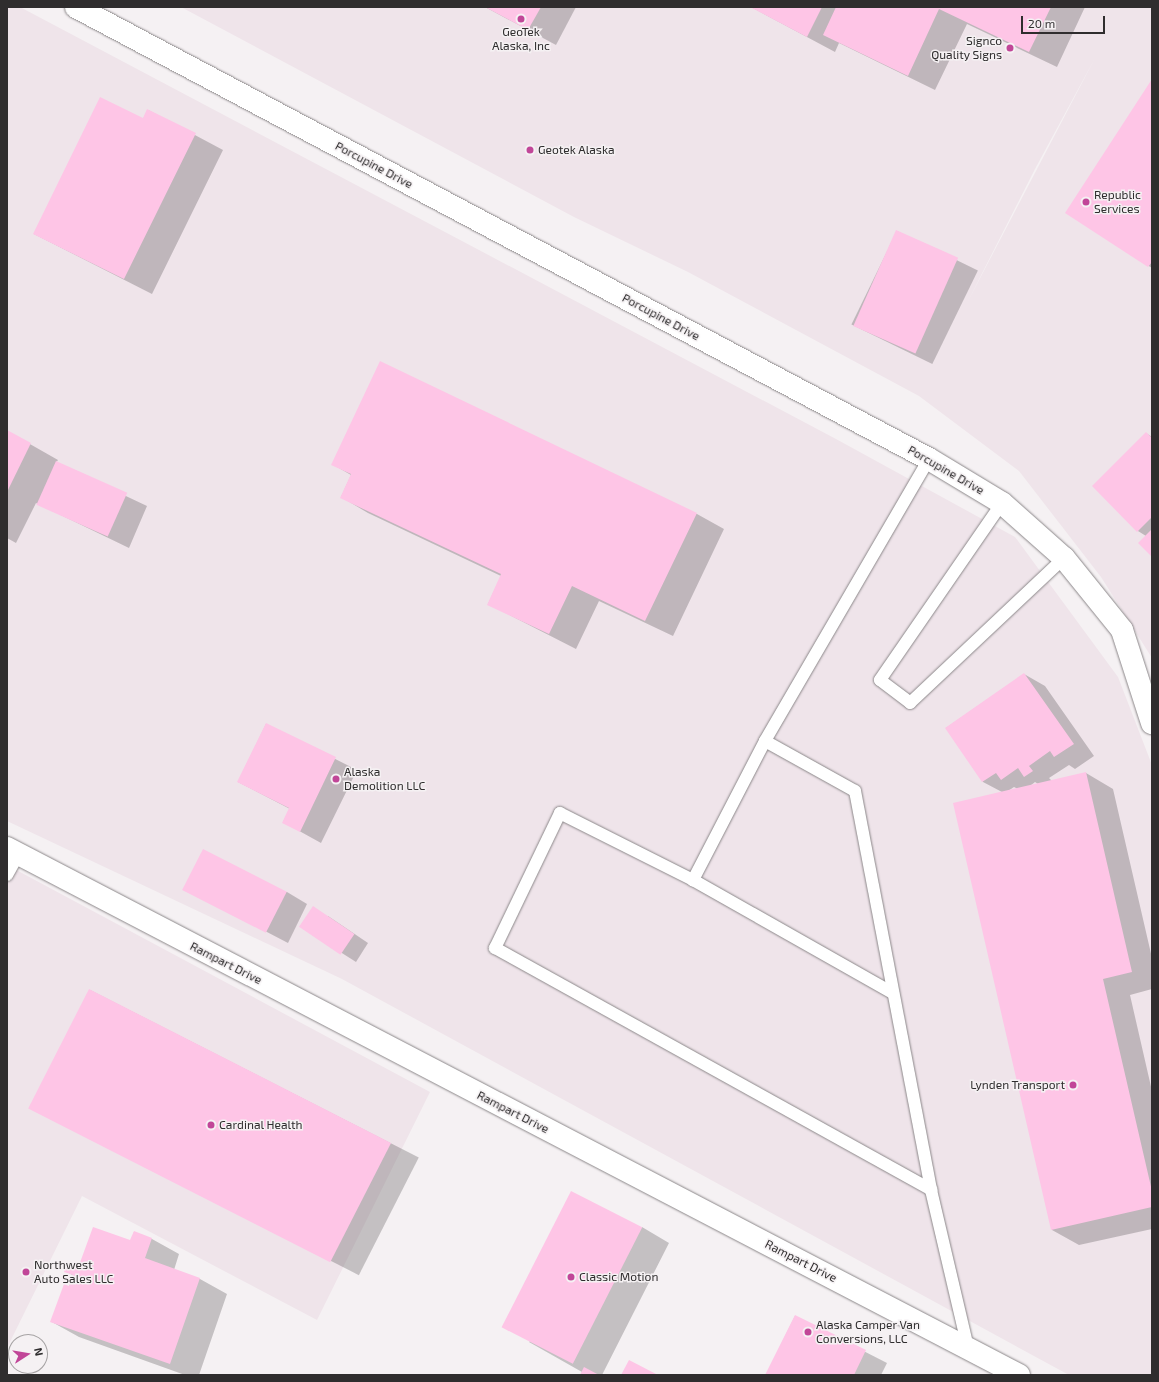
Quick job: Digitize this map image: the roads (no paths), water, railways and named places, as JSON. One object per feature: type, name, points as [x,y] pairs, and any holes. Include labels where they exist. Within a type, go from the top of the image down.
[{"type":"street","name":"Porcupine Drive","points":[[90,10],[928,459],[1002,503],[1064,558],[1122,630],[1152,723]]},
{"type":"street","name":"Rampart Drive","points":[[12,851],[1020,1375]]},
{"type":"lane","points":[[693,880],[765,741],[928,459]]},
{"type":"lane","points":[[1002,503],[880,680],[910,703],[1064,558]]},
{"type":"lane","points":[[765,741],[854,791],[931,1190],[968,1348]]},
{"type":"lane","points":[[893,993],[693,880],[560,813],[495,948],[931,1190]]},
{"type":"lane","points":[[7,875],[12,851]]},
{"type":"place","name":"GeoTek Alaska, Inc","points":[[521,19]]},
{"type":"place","name":"Signco Quality Signs","points":[[1010,48]]},
{"type":"place","name":"Geotek Alaska","points":[[530,150]]},
{"type":"place","name":"Republic Services","points":[[1086,202]]},
{"type":"place","name":"Alaska Demolition LLC","points":[[336,779]]},
{"type":"place","name":"Lynden Transport","points":[[1073,1085]]},
{"type":"place","name":"Cardinal Health","points":[[211,1125]]},
{"type":"place","name":"Northwest Auto Sales LLC","points":[[26,1272]]},
{"type":"place","name":"Classic Motion","points":[[571,1277]]},
{"type":"place","name":"Alaska Camper Van Conversions, LLC","points":[[808,1332]]}]
